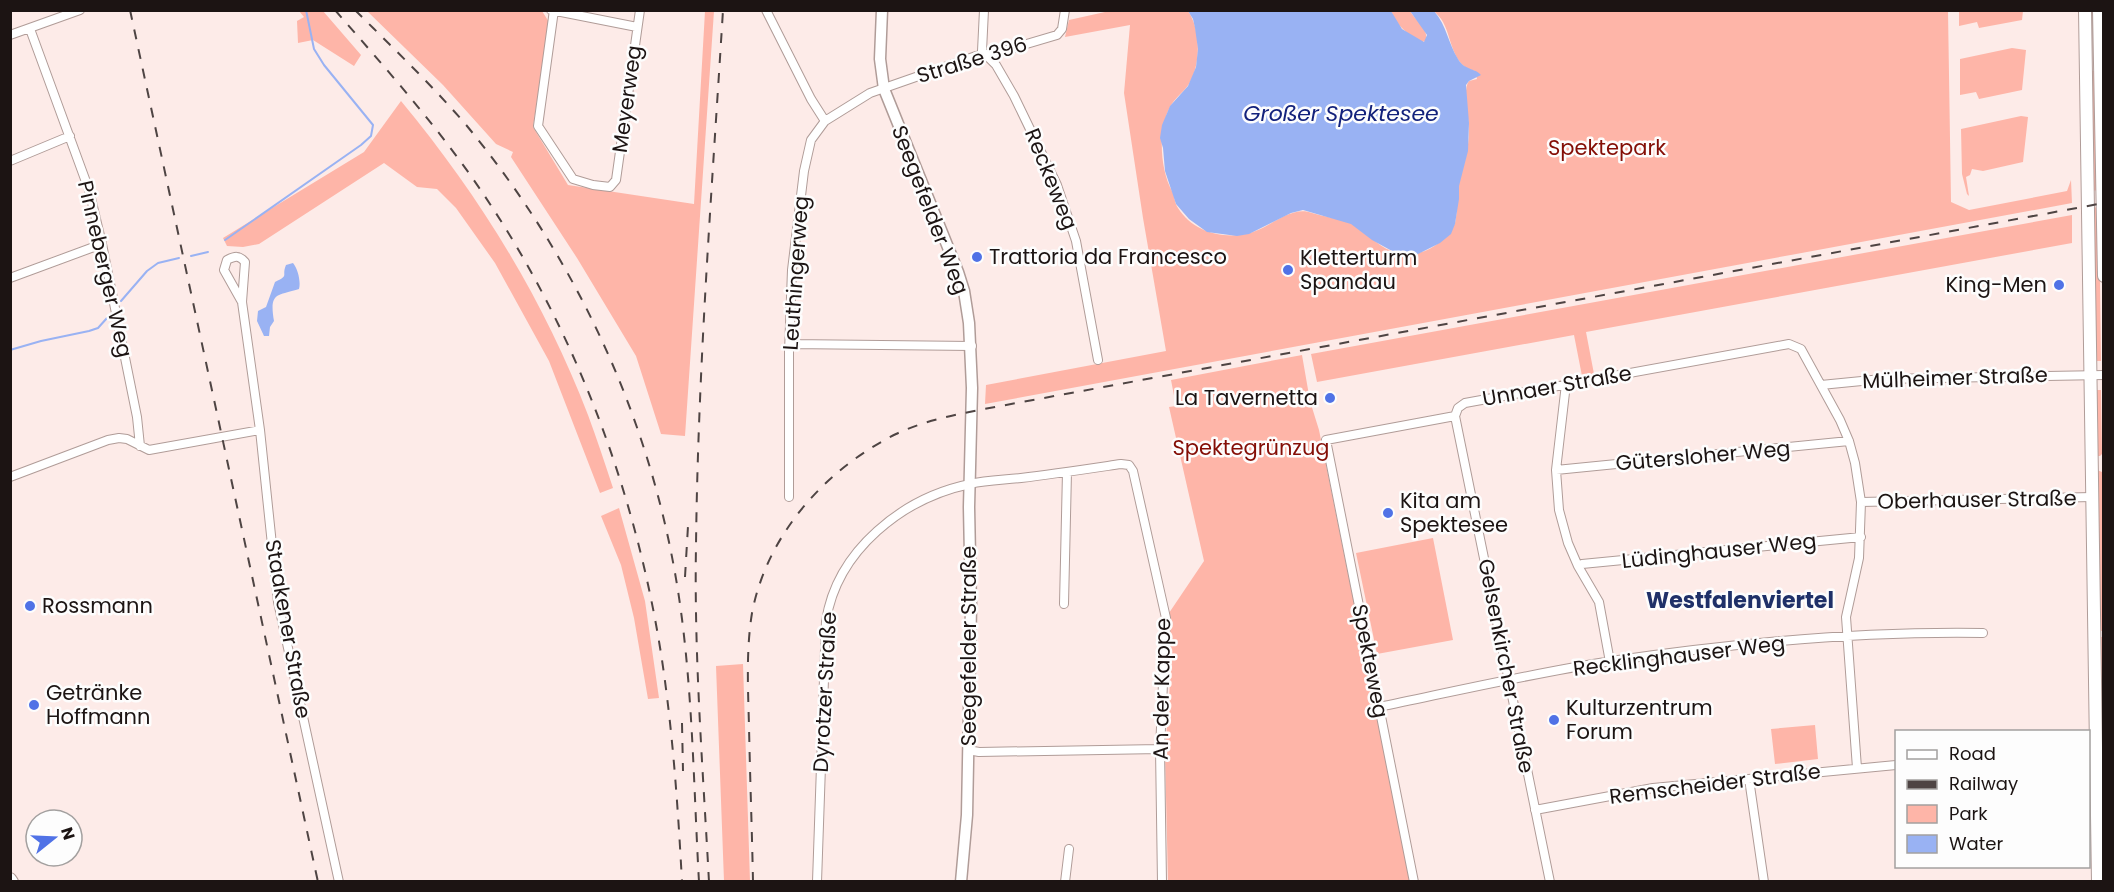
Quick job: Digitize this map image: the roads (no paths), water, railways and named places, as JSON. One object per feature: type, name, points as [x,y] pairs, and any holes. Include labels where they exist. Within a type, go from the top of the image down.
[{"type":"main road","points":[[2085,10],[2097,375],[2092,497],[2098,882]]},
{"type":"main road","points":[[2100,10],[2103,276]]},
{"type":"street","points":[[10,35],[80,10]]},
{"type":"street","name":"Meyerweg","points":[[553,11],[538,126],[573,180],[610,187],[616,180],[640,10]]},
{"type":"street","points":[[766,10],[811,99],[825,121]]},
{"type":"street","name":"Seegefelder Weg","points":[[882,10],[880,59],[884,89],[961,281],[967,306],[972,346],[972,411]]},
{"type":"street","points":[[984,10],[982,48],[984,54]]},
{"type":"street","name":"Straße 396","points":[[884,89],[984,54],[996,53],[1060,33],[1065,10]]},
{"type":"street","points":[[553,11],[638,27]]},
{"type":"street","name":"Pinneberger Weg","points":[[30,29],[89,190],[102,244],[141,446]]},
{"type":"street","name":"Reckeweg","points":[[984,54],[996,66],[1014,96],[1058,185],[1075,238],[1098,360]]},
{"type":"street","points":[[2086,63],[2102,63]]},
{"type":"street","name":"Leuthingerweg","points":[[789,497],[792,270],[804,171],[812,140],[825,121],[870,93],[884,89]]},
{"type":"street","points":[[10,161],[70,136]]},
{"type":"street","points":[[10,278],[102,244]]},
{"type":"street","name":"Staakener Straße","points":[[242,302],[224,270],[227,260],[237,256],[245,262],[242,302],[260,430],[278,602],[339,882]]},
{"type":"street","points":[[790,344],[972,346]]},
{"type":"street","name":"Unnaer Straße","points":[[1326,440],[1455,416],[1458,408],[1465,403],[1789,344],[1801,349],[1821,385]]},
{"type":"street","name":"Mülheimer Straße","points":[[1821,385],[1882,379],[2097,375]]},
{"type":"street","points":[[1566,384],[1556,470],[1559,510],[1568,543],[1578,566],[1599,602],[1610,662]]},
{"type":"street","points":[[1821,385],[1849,441],[1861,502],[1861,537],[1857,573],[1847,607],[1846,637],[1857,768]]},
{"type":"street","name":"Seegefelder Straße","points":[[961,882],[967,815],[972,411]]},
{"type":"street","name":"Gelsenkircher Straße","points":[[1455,416],[1550,882]]},
{"type":"street","points":[[10,477],[108,440],[127,439],[149,450],[260,430]]},
{"type":"street","name":"Spekteweg","points":[[1326,440],[1414,882]]},
{"type":"street","name":"Gütersloher Weg","points":[[1556,470],[1849,441]]},
{"type":"street","name":"Dyrotzer Straße","points":[[817,882],[825,639],[829,603],[836,584],[859,549],[876,533],[926,498],[970,484],[1121,464],[1129,465]]},
{"type":"street","name":"An der Kappe","points":[[1129,465],[1133,471],[1166,618],[1160,749],[1162,882]]},
{"type":"street","points":[[1064,604],[1067,472]]},
{"type":"street","name":"Oberhauser Straße","points":[[1861,502],[2092,497]]},
{"type":"street","name":"Lüdinghauser Weg","points":[[1578,566],[1861,537]]},
{"type":"street","name":"Recklinghauser Weg","points":[[1379,707],[1610,662],[1732,646],[1916,633],[1983,633]]},
{"type":"street","points":[[968,750],[979,752],[1160,749]]},
{"type":"street","name":"Remscheider Straße","points":[[1535,810],[1653,788],[1895,765]]},
{"type":"street","points":[[1749,778],[1764,882]]},
{"type":"street","points":[[1065,882],[1069,849]]},
{"type":"water","name":"Großer Spektesee","points":[[1188,11],[1391,11],[1402,29],[1424,42],[1427,35],[1410,11],[1434,11],[1460,63],[1481,75],[1466,85],[1469,123],[1468,151],[1459,186],[1455,224],[1451,234],[1440,243],[1416,255],[1392,251],[1372,240],[1351,224],[1303,210],[1291,213],[1249,234],[1237,236],[1207,232],[1189,219],[1176,204],[1165,171],[1160,138],[1162,125],[1170,106],[1188,86],[1196,67],[1198,49],[1195,28]]},
{"type":"water","points":[[293,263],[299,276],[299,289],[276,297],[273,305],[274,321],[270,327],[269,336],[264,336],[257,321],[258,311],[266,307],[275,282],[284,277],[286,265]]},
{"type":"waterway","points":[[225,240],[371,136],[373,125],[324,65],[314,49],[306,10]]},
{"type":"waterway","points":[[191,256],[208,252]]},
{"type":"waterway","points":[[121,301],[147,271],[158,263],[179,258]]},
{"type":"waterway","points":[[10,350],[89,331],[98,328],[107,318]]},
{"type":"railway","points":[[130,10],[318,882]]},
{"type":"railway","points":[[335,10],[431,123],[484,195],[548,303],[599,418],[637,538],[662,660],[677,799],[682,882]]},
{"type":"railway","points":[[355,10],[454,111],[509,180],[546,237],[580,296],[609,357],[634,420],[655,485],[671,551],[682,619],[691,717],[699,882]]},
{"type":"railway","points":[[709,882],[698,672],[697,479],[710,211],[723,10]]},
{"type":"railway","points":[[753,882],[748,655],[752,613],[760,584],[771,557],[803,507],[846,466],[870,448],[896,434],[928,422],[984,409],[2104,203]]},
{"type":"railway","points":[[685,577],[688,526]]},
{"type":"railway","points":[[682,723],[683,771]]},
{"type":"place","name":"Trattoria da Francesco","points":[[977,257]]},
{"type":"place","name":"Kletterturm Spandau","points":[[1288,270]]},
{"type":"place","name":"King-Men","points":[[2059,285]]},
{"type":"place","name":"La Tavernetta","points":[[1330,398]]},
{"type":"place","name":"Kita am Spektesee","points":[[1388,513]]},
{"type":"place","name":"Rossmann","points":[[30,606]]},
{"type":"place","name":"Getränke Hoffmann","points":[[34,705]]},
{"type":"place","name":"Kulturzentrum Forum","points":[[1554,720]]},
{"type":"district","name":"Westfalenviertel","points":[[1740,600]]},
{"type":"park label","name":"Spektepark","points":[[1607,148]]},
{"type":"park label","name":"Spektegrünzug","points":[[1251,448]]}]
